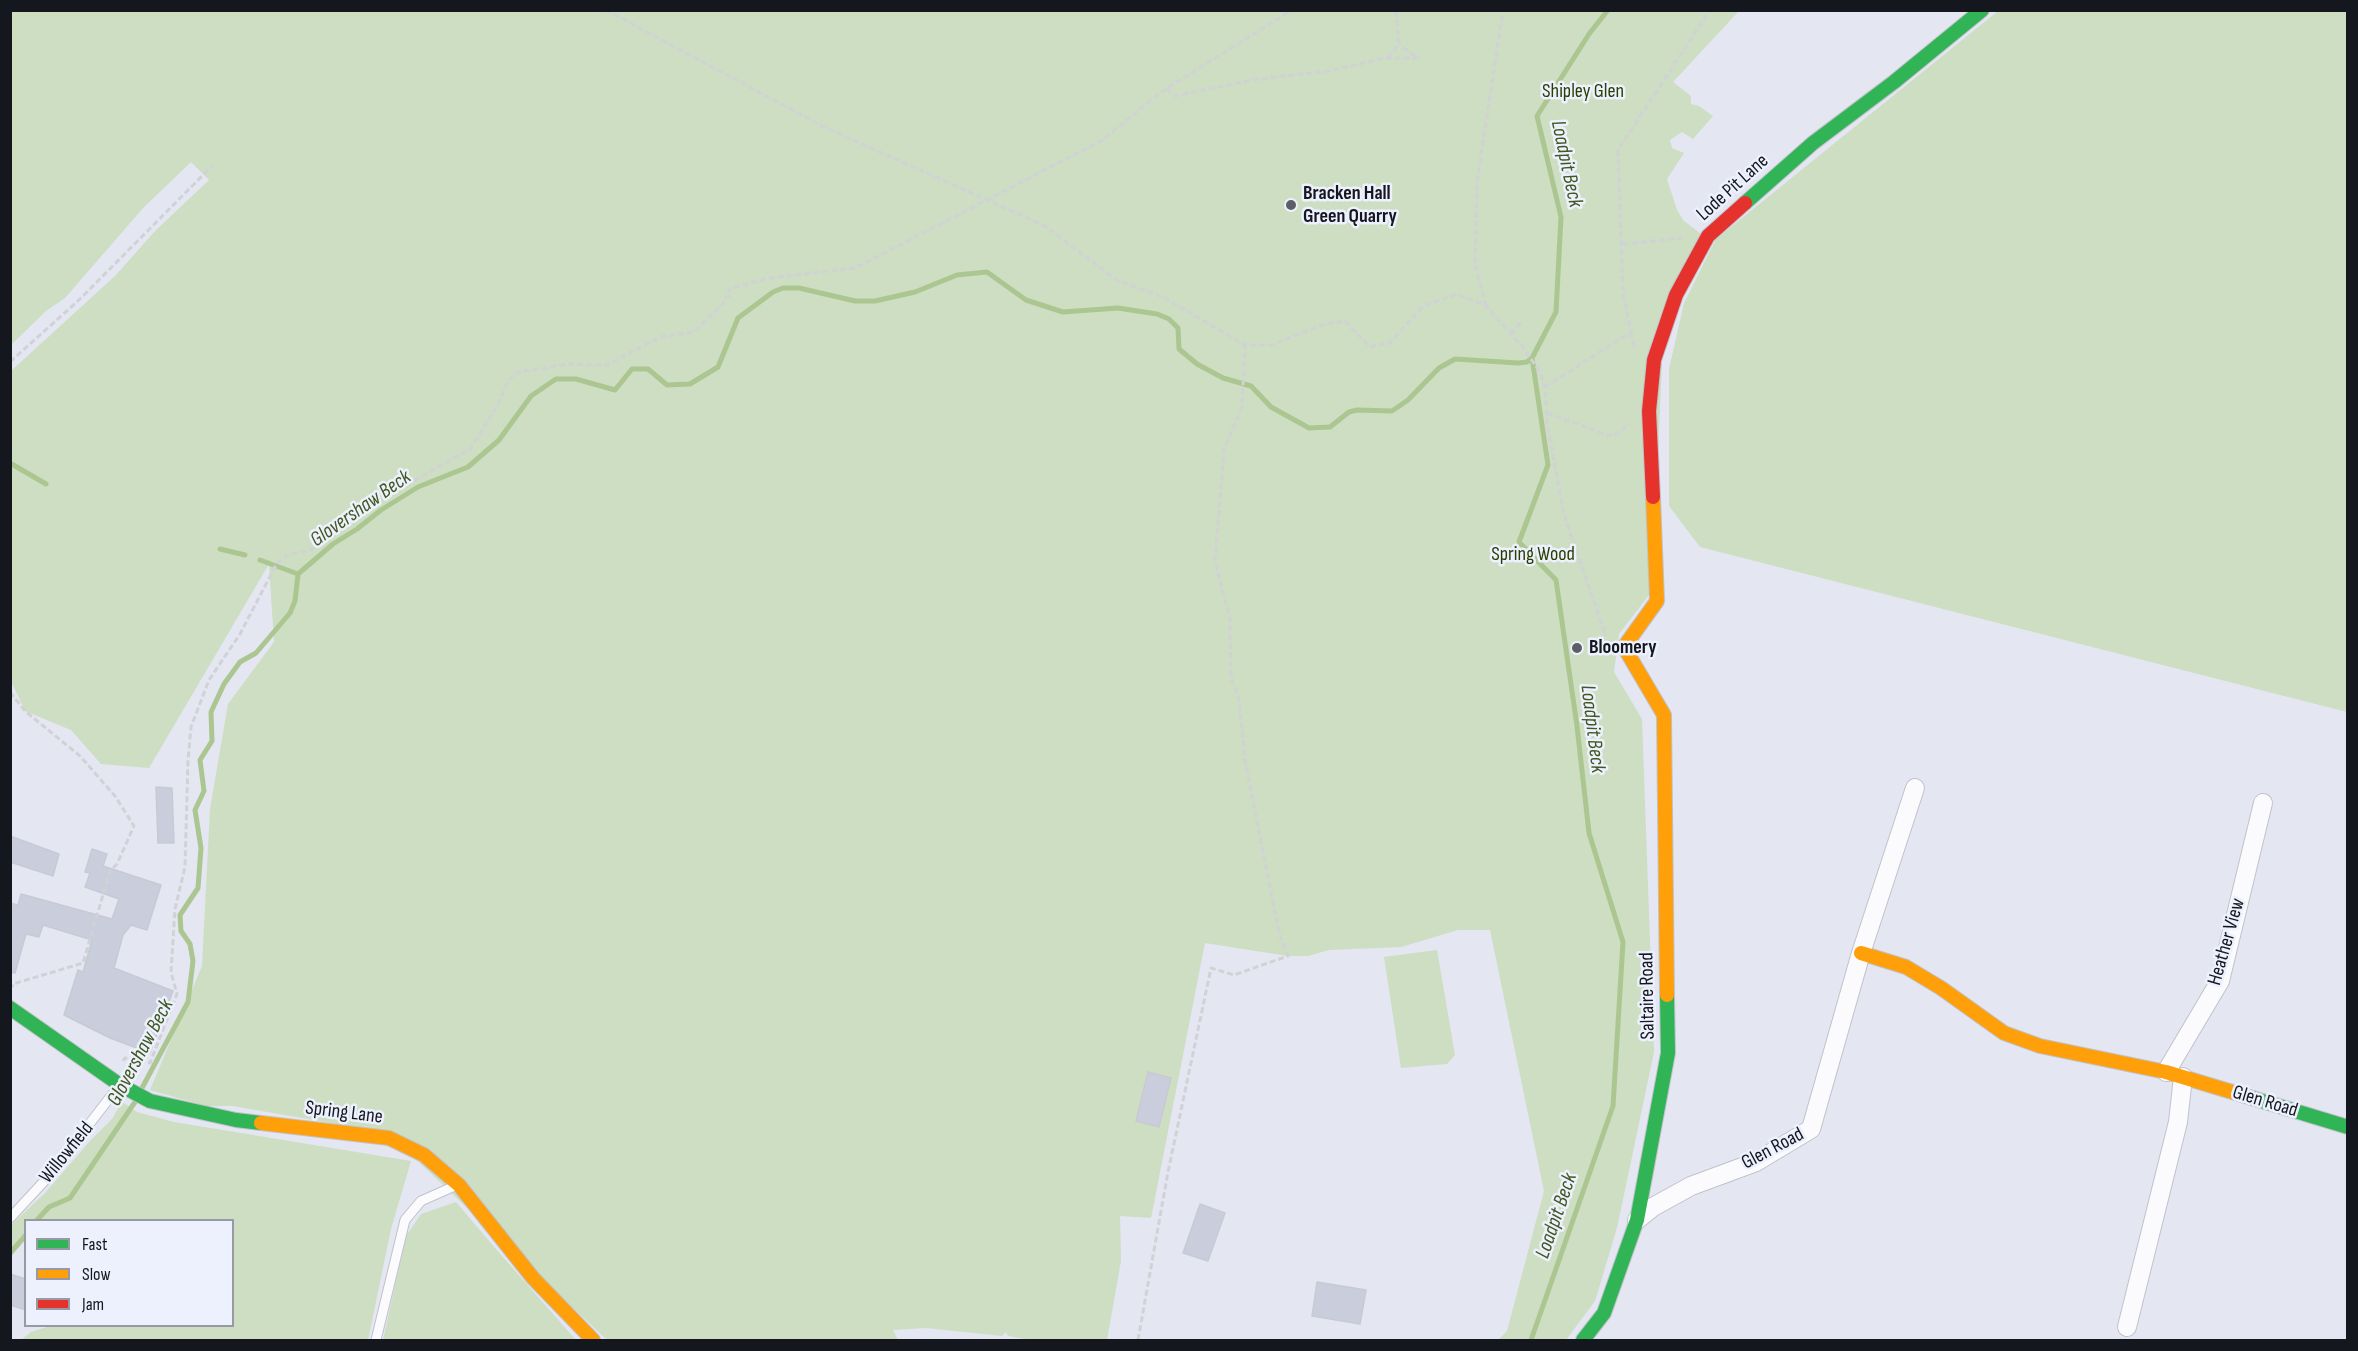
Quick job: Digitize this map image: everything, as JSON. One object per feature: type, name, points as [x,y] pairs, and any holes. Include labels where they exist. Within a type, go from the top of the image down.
[{"type":"street","name":"Lode Pit Lane","points":[[1624,647],[1657,601],[1649,411],[1654,360],[1676,295],[1708,236],[1813,143],[1894,82],[1982,10]]},
{"type":"street","name":"Saltaire Road","points":[[1583,1341],[1604,1313],[1637,1220],[1668,1053],[1664,715],[1624,647]]},
{"type":"street","name":"Glen Road","points":[[1637,1220],[1653,1207],[1691,1186],[1756,1162],[1811,1129],[1861,953],[1915,788]]},
{"type":"street","name":"Heather View","points":[[2174,1074],[2220,981],[2263,803]]},
{"type":"street","name":"Glen Road","points":[[1861,953],[1906,967],[1941,988],[2004,1033],[2040,1046],[2174,1074],[2348,1127]]},
{"type":"street","name":"Spring Lane","points":[[10,1008],[126,1088],[150,1101],[236,1120],[389,1138],[424,1155],[459,1185],[533,1278],[592,1341]]},
{"type":"street","points":[[2127,1327],[2178,1122],[2174,1074]]},
{"type":"lane","name":"Willowfield","points":[[10,1218],[126,1088]]},
{"type":"lane","points":[[376,1341],[405,1220],[421,1202],[459,1185]]},
{"type":"path","points":[[606,10],[822,126],[1045,226],[1118,280],[1163,297],[1245,345],[1271,345],[1322,325],[1345,321],[1370,347],[1390,342],[1423,306],[1457,294],[1486,306]]},
{"type":"path","points":[[126,1088],[120,1066],[125,1058],[150,1063],[177,994],[171,972],[175,909],[185,867],[191,727],[209,680],[240,634],[277,563],[289,554],[309,551],[386,497],[471,448],[497,406],[508,381],[515,373],[567,364],[607,365],[660,337],[694,332],[723,304],[724,297],[730,296],[729,289],[769,278],[855,268],[1101,141],[1167,89],[1292,10]]},
{"type":"path","points":[[1386,58],[1399,45],[1396,10]]},
{"type":"path","points":[[1503,10],[1477,182],[1475,266],[1486,306],[1522,346],[1540,372],[1545,387],[1546,423],[1564,515],[1605,635],[1624,647]]},
{"type":"path","points":[[1545,387],[1631,332],[1623,293],[1618,150],[1710,10]]},
{"type":"path","points":[[1167,89],[1175,96],[1252,80],[1329,71],[1386,58],[1418,58],[1399,45]]},
{"type":"path","points":[[10,362],[80,299],[213,165]]},
{"type":"path","points":[[1623,244],[1708,236]]},
{"type":"path","points":[[1510,334],[1521,322]]},
{"type":"path","points":[[1138,1341],[1168,1172],[1211,968],[1234,975],[1288,956],[1279,933],[1245,760],[1239,699],[1231,678],[1230,619],[1215,562],[1224,449],[1242,407],[1245,345]]},
{"type":"path","points":[[1547,413],[1613,437],[1633,420],[1650,432]]},
{"type":"path","points":[[10,692],[25,711],[80,756],[116,796],[134,826],[117,864],[110,871],[82,963],[13,984],[10,988]]},
{"type":"green space","points":[[11,11],[1739,11],[1673,82],[1691,96],[1691,104],[1699,106],[1713,116],[1693,139],[1682,132],[1670,140],[1672,148],[1684,153],[1667,179],[1677,210],[1684,221],[1701,234],[1664,317],[1652,591],[1619,634],[1614,672],[1642,719],[1654,1052],[1617,1228],[1595,1301],[1566,1340],[1498,1340],[1507,1331],[1544,1191],[1490,930],[1458,930],[1401,947],[1329,950],[1308,956],[1288,956],[1205,943],[1151,1218],[1120,1216],[1121,1261],[1107,1340],[1031,1340],[1008,1336],[1006,1332],[1002,1336],[926,1328],[893,1330],[898,1340],[607,1340],[388,1133],[233,1106],[206,1106],[150,1090],[202,966],[210,809],[228,704],[274,642],[269,564],[149,768],[101,764],[71,730],[25,711],[10,679],[11,371],[116,275],[155,231],[209,180],[191,162],[144,207],[65,298],[46,311],[11,345]]},
{"type":"green space","points":[[1998,11],[2347,11],[2347,712],[1700,547],[1669,506],[1669,369],[1684,303],[1716,239]]},
{"type":"green space","points":[[1437,950],[1455,1055],[1447,1064],[1401,1068],[1384,957]]},
{"type":"green space","points":[[122,1102],[137,1112],[174,1122],[411,1161],[391,1229],[368,1340],[21,1340],[31,1332],[47,1327],[234,1327],[234,1219],[24,1219],[24,1241],[11,1257],[11,1225],[45,1193],[112,1119]]},
{"type":"green space","points":[[456,1202],[576,1340],[383,1340],[406,1236],[421,1214]]},
{"type":"building","points":[[156,787],[172,788],[174,843],[158,843]]},
{"type":"building","points":[[10,836],[59,854],[53,876],[10,862]]},
{"type":"building","points":[[92,849],[107,854],[103,866],[161,885],[147,930],[131,925],[123,935],[114,968],[173,991],[150,1053],[110,1038],[64,1015],[78,970],[83,972],[92,940],[43,925],[39,937],[26,934],[15,973],[10,972],[10,903],[18,905],[21,894],[112,919],[119,899],[85,887],[90,873],[85,872]]},
{"type":"building","points":[[1148,1072],[1171,1078],[1159,1127],[1136,1121]]},
{"type":"building","points":[[1200,1204],[1225,1213],[1208,1261],[1183,1253]]},
{"type":"building","points":[[10,1274],[24,1278],[24,1309],[10,1305]]},
{"type":"building","points":[[1317,1282],[1366,1290],[1360,1324],[1312,1316]]},
{"type":"waterway","name":"Loadpit Beck","points":[[1531,1340],[1613,1106],[1623,942],[1589,833],[1577,726],[1556,580],[1519,542],[1548,465],[1532,358],[1556,312],[1561,217],[1537,116],[1589,34],[1608,10]]},
{"type":"waterway","name":"Glovershaw Beck","points":[[142,1088],[188,1002],[193,961],[190,944],[181,931],[180,915],[198,888],[201,848],[195,810],[204,791],[200,760],[212,741],[211,712],[224,684],[240,662],[256,653],[290,613],[295,601],[298,574],[333,544],[381,510],[418,487],[468,467],[499,440],[531,396],[556,379],[576,379],[615,390],[632,369],[648,369],[667,385],[690,384],[718,367],[738,318],[773,292],[783,288],[799,288],[855,301],[875,301],[915,292],[957,275],[987,272],[1026,300],[1063,312],[1118,308],[1157,314],[1169,319],[1178,328],[1179,349],[1197,364],[1223,378],[1251,386],[1271,407],[1309,428],[1330,427],[1349,412],[1357,410],[1392,411],[1408,400],[1439,368],[1455,359],[1518,363],[1527,362],[1532,358]]},
{"type":"waterway","points":[[10,463],[46,484]]},
{"type":"waterway","points":[[220,549],[245,555]]},
{"type":"waterway","points":[[260,560],[298,574]]},
{"type":"waterway","name":"Glovershaw Beck","points":[[38,1219],[49,1207],[70,1198],[135,1102]]},
{"type":"waterway","name":"Glovershaw Beck","points":[[10,1253],[24,1237]]},
{"type":"traffic: fast","points":[[1745,203],[1813,143],[1894,82],[1982,10]]},
{"type":"traffic: fast","points":[[1583,1340],[1604,1313],[1637,1220],[1668,1053],[1667,995]]},
{"type":"traffic: fast","points":[[10,1008],[120,1085],[150,1101],[236,1120],[261,1123]]},
{"type":"traffic: fast","points":[[2239,1094],[2348,1127]]},
{"type":"traffic: slow","points":[[1653,497],[1657,601],[1624,647],[1664,715],[1667,995]]},
{"type":"traffic: slow","points":[[1861,953],[1906,967],[1941,988],[2004,1033],[2040,1046],[2166,1072],[2239,1094]]},
{"type":"traffic: slow","points":[[261,1123],[389,1138],[424,1155],[459,1185],[533,1278],[593,1340]]},
{"type":"traffic: jam","points":[[1653,497],[1649,411],[1654,360],[1676,295],[1708,236],[1745,203]]},
{"type":"place","name":"Bracken Hall Green Quarry","points":[[1291,205]]},
{"type":"place","name":"Bloomery","points":[[1577,648]]},
{"type":"park label","name":"Shipley Glen","points":[[1583,92]]},
{"type":"park label","name":"Spring Wood","points":[[1533,555]]}]
